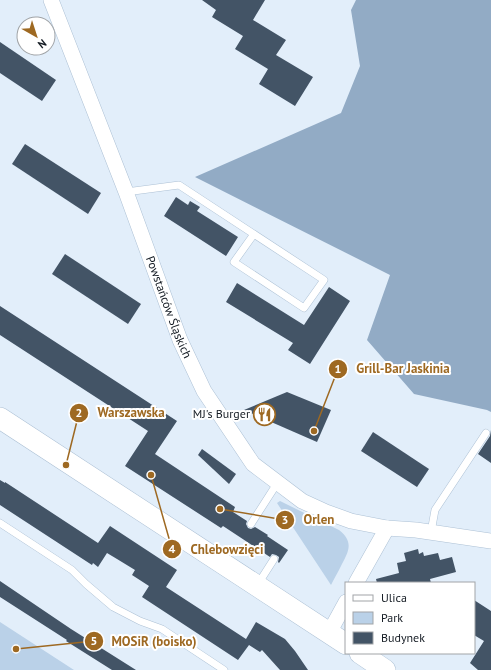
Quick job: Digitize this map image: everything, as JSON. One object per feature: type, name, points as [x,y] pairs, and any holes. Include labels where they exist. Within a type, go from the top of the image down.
[{"type":"main road","points":[[0,418],[345,643]]},
{"type":"main road","points":[[361,654],[385,670]]},
{"type":"street","name":"Powstańców Śląskich","points":[[51,0],[126,192],[180,340],[204,391],[253,464],[302,501],[351,521],[387,528],[416,530],[491,541]]},
{"type":"street","points":[[357,582],[387,528]]},
{"type":"street","points":[[329,632],[345,604]]},
{"type":"lane","points":[[126,192],[179,185],[254,234],[324,280],[304,308],[234,262],[254,234]]},
{"type":"lane","points":[[431,532],[434,510],[486,434]]},
{"type":"lane","points":[[251,524],[278,482]]},
{"type":"lane","points":[[0,523],[72,570],[113,607],[140,621],[162,629],[224,670]]},
{"type":"lane","points":[[257,586],[274,559]]},
{"type":"green space","points":[[280,501],[339,530],[344,534],[349,547],[348,551],[331,585],[277,503]]},
{"type":"green space","points":[[0,622],[74,670],[0,670]]},
{"type":"shaded area","points":[[356,0],[491,0],[491,412],[414,394],[367,340],[390,275],[195,177],[341,113],[360,66],[351,10]]},
{"type":"building","points":[[202,0],[265,0],[253,20],[286,40],[276,55],[313,77],[295,106],[259,84],[268,69],[235,49],[243,36],[212,17],[216,10]]},
{"type":"building","points":[[0,42],[16,53],[16,56],[21,56],[56,80],[42,101],[0,73]]},
{"type":"building","points":[[25,144],[101,193],[88,214],[12,164]]},
{"type":"building","points":[[176,197],[188,205],[190,201],[200,207],[197,211],[238,237],[226,256],[164,216]]},
{"type":"building","points":[[65,254],[141,304],[128,324],[52,274]]},
{"type":"building","points":[[237,283],[304,325],[329,287],[350,301],[310,364],[288,350],[293,343],[226,302]]},
{"type":"building","points":[[0,306],[177,421],[155,454],[235,507],[233,512],[247,521],[246,524],[248,528],[251,529],[255,527],[288,550],[279,563],[279,557],[276,555],[272,554],[270,557],[223,526],[221,528],[125,466],[148,431],[0,335]]},
{"type":"building","points":[[287,392],[331,410],[317,442],[244,410]]},
{"type":"building","points":[[491,430],[491,463],[478,454],[490,436]]},
{"type":"building","points":[[373,432],[429,469],[417,487],[361,451]]},
{"type":"building","points":[[202,449],[236,474],[229,484],[198,455]]},
{"type":"building","points":[[0,480],[98,543],[110,526],[177,570],[166,587],[246,639],[256,622],[285,639],[308,670],[280,670],[262,650],[260,652],[249,645],[238,660],[142,597],[149,586],[132,575],[135,570],[107,553],[98,567],[93,563],[92,565],[0,505]]},
{"type":"building","points":[[418,549],[419,554],[423,552],[424,556],[438,553],[440,560],[452,557],[456,572],[430,579],[431,582],[377,582],[376,579],[399,573],[397,563],[406,561],[404,553]]},
{"type":"building","points":[[0,581],[71,629],[136,670],[112,670],[66,641],[67,640],[0,597]]},
{"type":"building","points":[[475,601],[491,611],[491,670],[478,670],[470,663],[484,641],[475,636]]},
{"type":"place","name":"MJ's Burger","points":[[265,414]]},
{"type":"place","name":"Grill-Bar Jaskinia","points":[[314,431]]},
{"type":"place","name":"Warszawska","points":[[66,465]]},
{"type":"place","name":"Chlebowzięci","points":[[151,475]]},
{"type":"place","name":"Orlen","points":[[220,509]]},
{"type":"place","name":"MOSiR (boisko)","points":[[16,649]]}]
